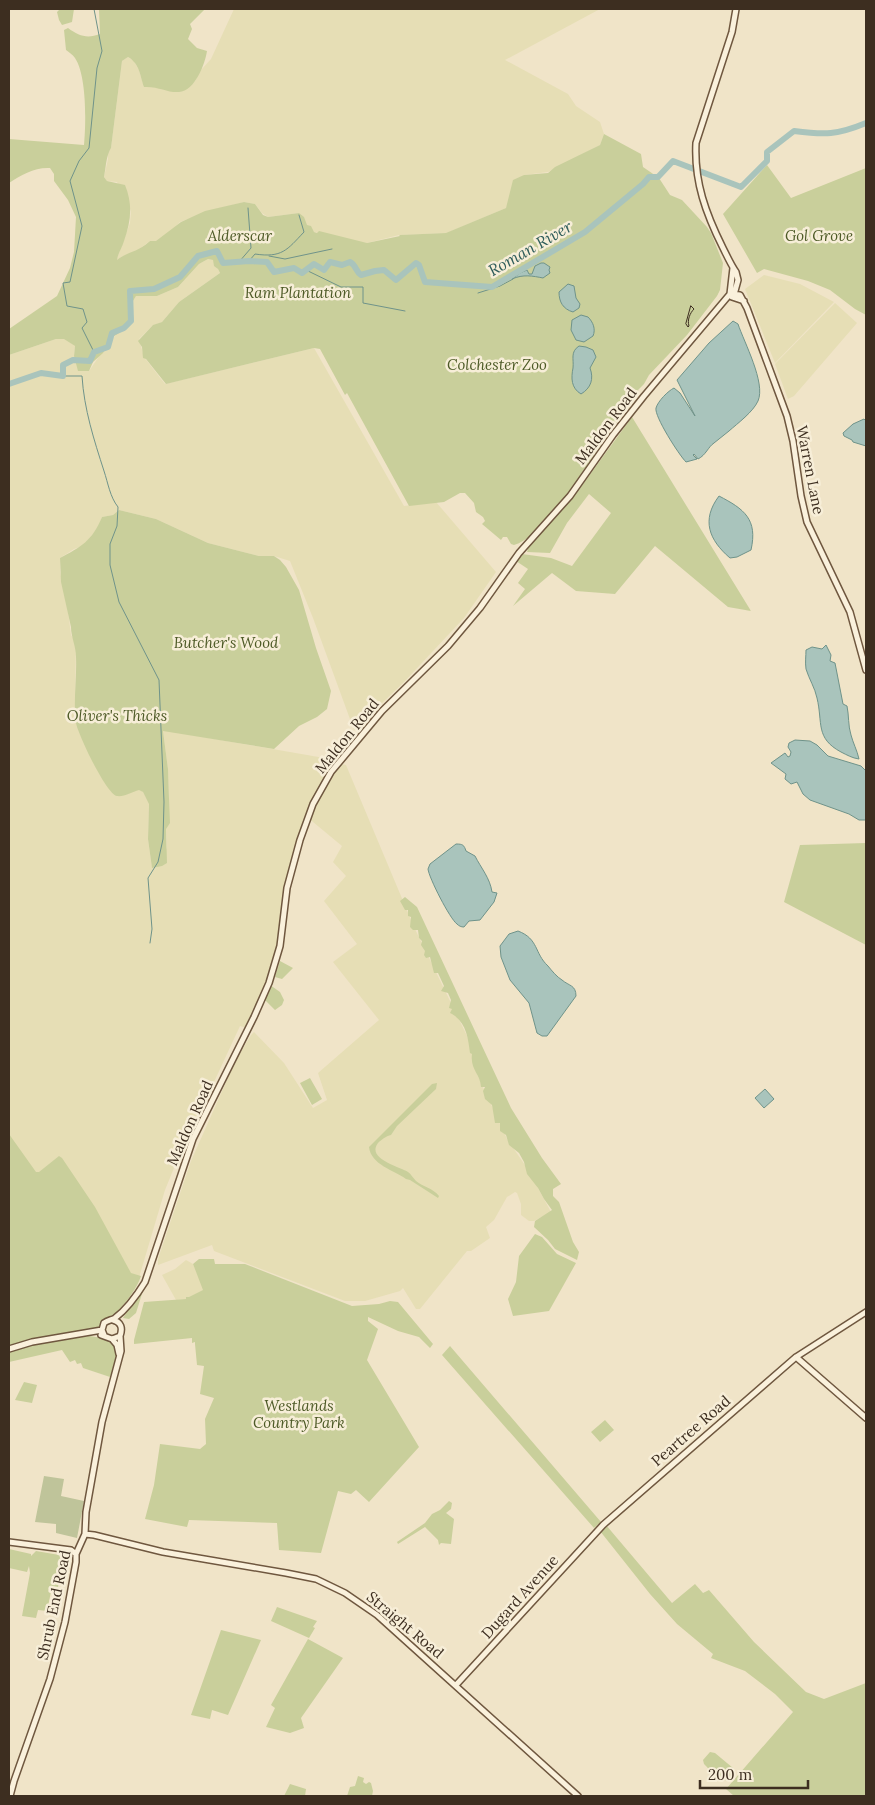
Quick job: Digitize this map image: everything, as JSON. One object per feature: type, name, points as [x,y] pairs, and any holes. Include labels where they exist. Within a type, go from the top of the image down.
[{"type":"main road","points":[[736,9],[732,32],[696,143],[695,160],[696,174],[708,217],[732,268],[736,272],[738,280]]},
{"type":"main road","points":[[732,268],[730,294],[732,297],[743,298]]},
{"type":"main road","name":"Maldon Road","points":[[113,1320],[137,1295],[145,1282],[193,1139],[270,983],[280,946],[287,888],[300,840],[313,804],[331,772],[382,711],[453,641],[480,608],[519,553],[570,496],[613,435],[644,396],[730,294],[735,291],[738,280]]},
{"type":"main road","name":"Warren Lane","points":[[738,280],[786,416],[793,441],[801,496],[808,522],[850,612],[866,670]]},
{"type":"main road","name":"Maldon Road","points":[[119,1323],[126,1307]]},
{"type":"main road","name":"Peartree Road","points":[[602,1525],[796,1357],[866,1312]]},
{"type":"main road","points":[[103,1333],[104,1323],[113,1320],[119,1323],[122,1330],[120,1336],[112,1339]]},
{"type":"main road","points":[[9,1349],[60,1337],[103,1333],[117,1345],[120,1356]]},
{"type":"main road","name":"Shrub End Road","points":[[10,1796],[50,1679],[65,1622],[76,1554],[85,1534],[92,1472],[102,1422],[120,1356],[120,1336]]},
{"type":"main road","points":[[796,1357],[866,1418]]},
{"type":"main road","name":"Dugard Avenue","points":[[456,1685],[602,1525]]},
{"type":"main road","name":"Straight Road","points":[[85,1534],[163,1552],[286,1572],[316,1580],[345,1594],[377,1615],[578,1796]]},
{"type":"main road","points":[[9,1542],[71,1550],[76,1554]]},
{"type":"shaded area","points":[[234,9],[600,9],[505,60],[568,94],[576,106],[600,122],[604,134],[600,145],[548,172],[524,175],[506,208],[447,233],[399,235],[367,243],[356,242],[314,232],[307,226],[299,213],[268,217],[255,204],[244,202],[206,212],[180,222],[168,234],[157,241],[150,241],[134,253],[121,257],[116,261],[130,223],[131,211],[117,182],[107,181],[104,177],[108,154],[111,148],[122,61],[128,57],[134,61],[144,87],[183,91],[195,81],[201,70],[211,59]]},
{"type":"shaded area","points":[[208,259],[213,260],[220,273],[179,302],[162,322],[152,326],[139,339],[144,357],[165,384],[314,348],[404,506],[436,502],[496,572],[464,618],[404,682],[354,730],[290,561],[274,556],[259,556],[208,543],[156,519],[119,510],[113,515],[102,517],[98,528],[83,546],[74,549],[60,558],[60,572],[67,603],[71,635],[76,642],[75,712],[79,732],[101,777],[125,795],[139,789],[143,792],[149,803],[148,839],[152,868],[167,848],[168,769],[163,730],[330,759],[336,763],[346,765],[414,927],[470,1042],[477,1074],[507,1139],[527,1168],[551,1212],[534,1221],[529,1221],[521,1215],[521,1204],[517,1193],[515,1192],[507,1197],[494,1220],[486,1227],[490,1238],[471,1251],[467,1251],[420,1309],[416,1309],[403,1288],[400,1291],[365,1301],[345,1301],[214,1251],[212,1245],[158,1265],[158,1259],[191,1161],[235,1062],[251,1035],[254,1032],[284,1063],[313,1108],[327,1100],[318,1073],[379,1020],[333,962],[357,944],[324,901],[346,876],[333,862],[342,846],[307,817],[298,839],[285,887],[278,947],[268,978],[247,1028],[240,1026],[174,1168],[165,1190],[138,1281],[112,1297],[122,1306],[99,1327],[83,1333],[40,1337],[9,1346],[9,355],[64,338],[75,346],[74,356],[89,371],[107,345],[117,334],[128,327],[133,315],[133,301],[136,296],[157,296],[178,287],[199,264]]},
{"type":"shaded area","points":[[764,275],[800,284],[834,302],[775,363],[745,289]]},
{"type":"shaded area","points":[[835,303],[857,323],[794,396],[788,399],[775,364]]},
{"type":"shaded area","points":[[186,1260],[193,1264],[204,1290],[186,1299],[176,1300],[162,1275],[175,1269]]},
{"type":"green space","points":[[60,9],[74,9],[72,22],[62,25],[57,12]]},
{"type":"green space","name":"Colchester Zoo","points":[[99,9],[205,9],[190,24],[192,29],[188,39],[197,48],[207,51],[198,76],[190,87],[175,92],[144,87],[135,63],[128,57],[122,61],[111,148],[107,158],[104,177],[107,181],[125,185],[128,192],[130,213],[128,227],[117,260],[141,248],[150,241],[156,241],[181,222],[205,211],[244,202],[255,204],[263,215],[268,217],[299,213],[314,232],[317,233],[319,231],[367,243],[399,235],[446,233],[506,208],[513,180],[524,175],[548,173],[555,167],[600,145],[604,134],[641,154],[643,167],[659,178],[670,195],[682,200],[707,227],[723,263],[720,290],[687,335],[649,375],[573,486],[550,516],[537,530],[514,545],[511,544],[507,537],[503,537],[501,540],[482,524],[485,521],[483,517],[476,512],[474,503],[465,493],[460,493],[444,502],[409,506],[347,393],[345,395],[320,349],[314,348],[166,384],[146,359],[143,358],[142,347],[138,341],[153,325],[162,322],[179,302],[220,273],[214,266],[213,260],[208,259],[199,264],[178,287],[157,296],[136,296],[133,301],[133,315],[128,327],[113,337],[103,353],[93,362],[89,371],[78,371],[74,356],[75,346],[64,339],[56,339],[9,355],[9,329],[57,296],[70,268],[74,252],[76,217],[68,200],[54,181],[54,174],[50,168],[34,170],[23,174],[9,183],[9,139],[84,145],[85,113],[82,76],[75,58],[66,50],[64,30],[68,28],[80,35],[87,36],[100,34]]},
{"type":"green space","name":"Gol Grove","points":[[767,165],[791,198],[866,168],[866,315],[830,290],[808,281],[764,269],[757,273],[723,214]]},
{"type":"green space","points":[[632,417],[751,611],[728,607],[655,546],[615,594],[576,591],[552,573],[513,606],[525,589],[518,583],[528,569],[516,561],[522,554],[551,558],[572,566],[611,513],[589,494],[567,523],[550,553],[527,552],[529,546],[572,499]]},
{"type":"green space","name":"Butcher's Wood","points":[[119,510],[156,519],[208,543],[259,556],[274,556],[280,560],[299,590],[331,691],[327,709],[317,717],[299,726],[274,749],[163,731],[168,769],[170,823],[166,829],[167,863],[152,868],[148,839],[149,804],[143,792],[139,790],[120,796],[112,793],[93,763],[76,723],[76,653],[61,582],[60,558],[90,538],[102,517],[113,515]]},
{"type":"green space","points":[[866,843],[866,945],[784,902],[800,845]]},
{"type":"green space","points":[[405,897],[417,907],[511,1108],[542,1158],[561,1184],[553,1189],[553,1196],[559,1202],[573,1242],[579,1252],[577,1260],[555,1249],[534,1227],[535,1221],[552,1210],[527,1174],[519,1153],[509,1145],[506,1135],[500,1131],[500,1123],[495,1123],[492,1105],[485,1099],[483,1091],[485,1087],[481,1087],[472,1064],[472,1054],[470,1053],[465,1030],[460,1020],[450,1013],[452,1009],[449,1008],[451,1000],[448,993],[441,991],[444,986],[438,973],[434,973],[430,957],[426,958],[424,955],[425,951],[421,945],[422,941],[419,938],[418,930],[413,930],[410,927],[411,917],[408,916],[408,910],[405,910],[400,901]]},
{"type":"green space","points":[[280,961],[293,968],[282,979],[275,977]]},
{"type":"green space","points":[[270,985],[280,992],[284,1000],[282,1005],[275,1010],[264,999]]},
{"type":"green space","points":[[310,1078],[322,1099],[312,1105],[300,1083]]},
{"type":"green space","points":[[437,1083],[436,1089],[397,1126],[391,1135],[378,1143],[376,1149],[380,1158],[408,1172],[416,1181],[437,1193],[438,1198],[378,1163],[369,1147],[432,1084]]},
{"type":"green space","points":[[9,1134],[36,1172],[39,1172],[59,1156],[62,1158],[95,1207],[131,1273],[141,1276],[124,1305],[105,1323],[93,1330],[79,1334],[30,1339],[9,1346]]},
{"type":"green space","points":[[535,1234],[542,1237],[557,1254],[576,1263],[549,1311],[513,1316],[508,1299],[516,1282],[519,1256]]},
{"type":"green space","name":"Westlands Country Park","points":[[199,1259],[214,1259],[215,1264],[245,1264],[352,1306],[379,1304],[390,1301],[398,1302],[433,1344],[430,1348],[419,1337],[398,1331],[368,1317],[368,1321],[378,1329],[367,1360],[419,1447],[369,1502],[356,1490],[351,1494],[338,1491],[321,1553],[279,1550],[277,1523],[189,1520],[187,1527],[145,1519],[154,1485],[160,1444],[200,1449],[206,1444],[205,1419],[214,1398],[200,1394],[204,1366],[197,1365],[195,1342],[192,1343],[192,1338],[134,1344],[134,1340],[144,1302],[186,1299],[186,1297],[203,1290],[193,1264]]},
{"type":"green space","points":[[145,1284],[136,1313],[129,1319],[123,1318]]},
{"type":"green space","points":[[90,1336],[107,1339],[115,1345],[117,1356],[110,1377],[83,1368],[81,1363],[77,1364],[75,1360],[70,1362],[62,1350],[9,1362],[9,1351],[43,1342]]},
{"type":"green space","points":[[450,1346],[601,1522],[594,1528],[442,1355]]},
{"type":"green space","points":[[24,1382],[37,1385],[32,1403],[15,1400]]},
{"type":"green space","points":[[605,1420],[614,1430],[600,1442],[591,1432]]},
{"type":"green space","points":[[44,1476],[64,1479],[61,1496],[84,1501],[77,1538],[56,1533],[56,1524],[35,1522]]},
{"type":"green space","points":[[449,1501],[452,1503],[451,1509],[446,1513],[454,1519],[451,1544],[441,1543],[439,1545],[438,1540],[425,1527],[398,1544],[397,1542],[425,1523],[432,1514],[440,1510]]},
{"type":"green space","points":[[606,1525],[672,1603],[695,1584],[703,1593],[709,1590],[754,1642],[806,1692],[824,1699],[866,1683],[866,1796],[734,1796],[726,1789],[793,1712],[775,1694],[745,1671],[711,1658],[713,1654],[677,1624],[650,1594],[600,1531]]},
{"type":"green space","points":[[9,1549],[31,1554],[31,1556],[36,1551],[65,1556],[58,1587],[52,1587],[47,1611],[38,1610],[36,1618],[22,1616],[30,1573],[29,1566],[27,1572],[9,1568]]},
{"type":"green space","points":[[277,1607],[317,1621],[309,1638],[271,1621]]},
{"type":"green space","points":[[221,1630],[261,1640],[228,1715],[212,1710],[210,1719],[191,1715]]},
{"type":"green space","points":[[308,1639],[343,1658],[301,1718],[304,1728],[290,1733],[266,1727],[275,1708],[271,1705]]},
{"type":"green space","points":[[710,1752],[715,1753],[733,1768],[735,1774],[731,1778],[723,1780],[719,1778],[704,1764],[703,1760]]},
{"type":"green space","points":[[358,1776],[364,1778],[363,1782],[366,1784],[371,1783],[372,1796],[347,1796],[350,1787],[355,1786]]},
{"type":"green space","points":[[290,1784],[306,1789],[305,1796],[284,1796]]},
{"type":"water","points":[[541,263],[550,267],[550,273],[543,278],[524,276],[512,279],[527,270],[529,274],[532,274],[535,266]]},
{"type":"water","points":[[568,284],[574,286],[576,298],[580,304],[579,308],[573,312],[562,305],[560,299],[559,292]]},
{"type":"water","points":[[581,315],[588,317],[593,323],[594,328],[593,336],[584,342],[576,340],[571,330],[572,320]]},
{"type":"water","points":[[733,321],[738,324],[757,373],[760,393],[758,401],[749,413],[701,457],[698,459],[694,454],[697,459],[686,462],[663,427],[656,408],[659,402],[674,388],[680,393],[695,416],[677,380],[709,343]]},
{"type":"water","points":[[579,346],[593,350],[596,357],[590,368],[591,383],[581,394],[575,389],[572,379],[573,353]]},
{"type":"water","points":[[864,419],[866,421],[866,446],[853,442],[844,436],[843,433],[853,424]]},
{"type":"water","points":[[719,496],[742,511],[751,523],[753,539],[751,550],[737,557],[730,558],[723,551],[717,544],[710,529],[710,513]]},
{"type":"water","points":[[826,645],[831,655],[830,661],[835,663],[843,704],[847,706],[850,732],[859,759],[833,747],[827,741],[822,729],[816,694],[806,669],[806,650],[812,647],[822,649]]},
{"type":"water","points":[[795,740],[810,741],[828,756],[861,766],[866,771],[866,820],[859,820],[849,814],[810,800],[803,794],[797,782],[791,784],[785,779],[786,774],[771,763],[785,753],[788,757],[790,756],[789,743]]},
{"type":"water","points":[[456,844],[463,845],[466,851],[475,856],[492,892],[497,893],[494,902],[480,920],[469,921],[464,927],[458,925],[450,915],[428,869],[430,864]]},
{"type":"water","points":[[518,931],[530,938],[544,961],[558,977],[576,992],[576,996],[547,1036],[537,1033],[529,1003],[510,980],[501,957],[500,946],[509,934]]},
{"type":"water","points":[[765,1089],[774,1099],[764,1108],[755,1098]]},
{"type":"waterway","points":[[94,9],[102,51],[97,68],[89,148],[79,161],[70,181],[82,226],[70,282],[63,283],[67,306],[83,309],[87,322],[82,328],[94,352]]},
{"type":"waterway","name":"Roman River","points":[[9,384],[41,373],[63,376],[63,365],[73,360],[90,361],[94,352],[108,347],[112,333],[124,328],[131,321],[130,291],[154,289],[180,277],[198,256],[217,251],[223,263],[267,262],[274,272],[294,268],[302,273],[314,264],[324,270],[330,262],[342,265],[350,262],[361,275],[384,270],[396,280],[416,263],[419,265],[425,282],[492,287],[585,232],[649,177],[658,177],[673,161],[741,187],[767,161],[767,152],[794,131],[831,133],[847,130],[866,123]]},
{"type":"waterway","points":[[239,262],[251,248],[248,208]]},
{"type":"waterway","points":[[249,261],[255,254],[278,254],[293,244],[304,232],[299,215]]},
{"type":"waterway","points":[[269,256],[285,259],[332,249]]},
{"type":"waterway","points":[[306,270],[341,287],[363,287],[363,303],[405,311]]},
{"type":"waterway","name":"Roman River","points":[[478,293],[500,286],[513,279]]},
{"type":"waterway","points":[[63,376],[82,376],[87,412],[93,436],[111,494],[118,507],[117,526],[110,544],[110,565],[119,602],[159,680],[164,802],[163,839],[158,862],[148,878],[152,929],[150,943]]},
{"type":"tram line","points":[[691,306],[694,309],[689,317],[688,327],[686,324],[691,306]]},
{"type":"park label","name":"Alderscar","points":[[240,236]]},
{"type":"park label","name":"Ram Plantation","points":[[298,293]]},
{"type":"park label","name":"Oliver's Thicks","points":[[117,716]]}]
